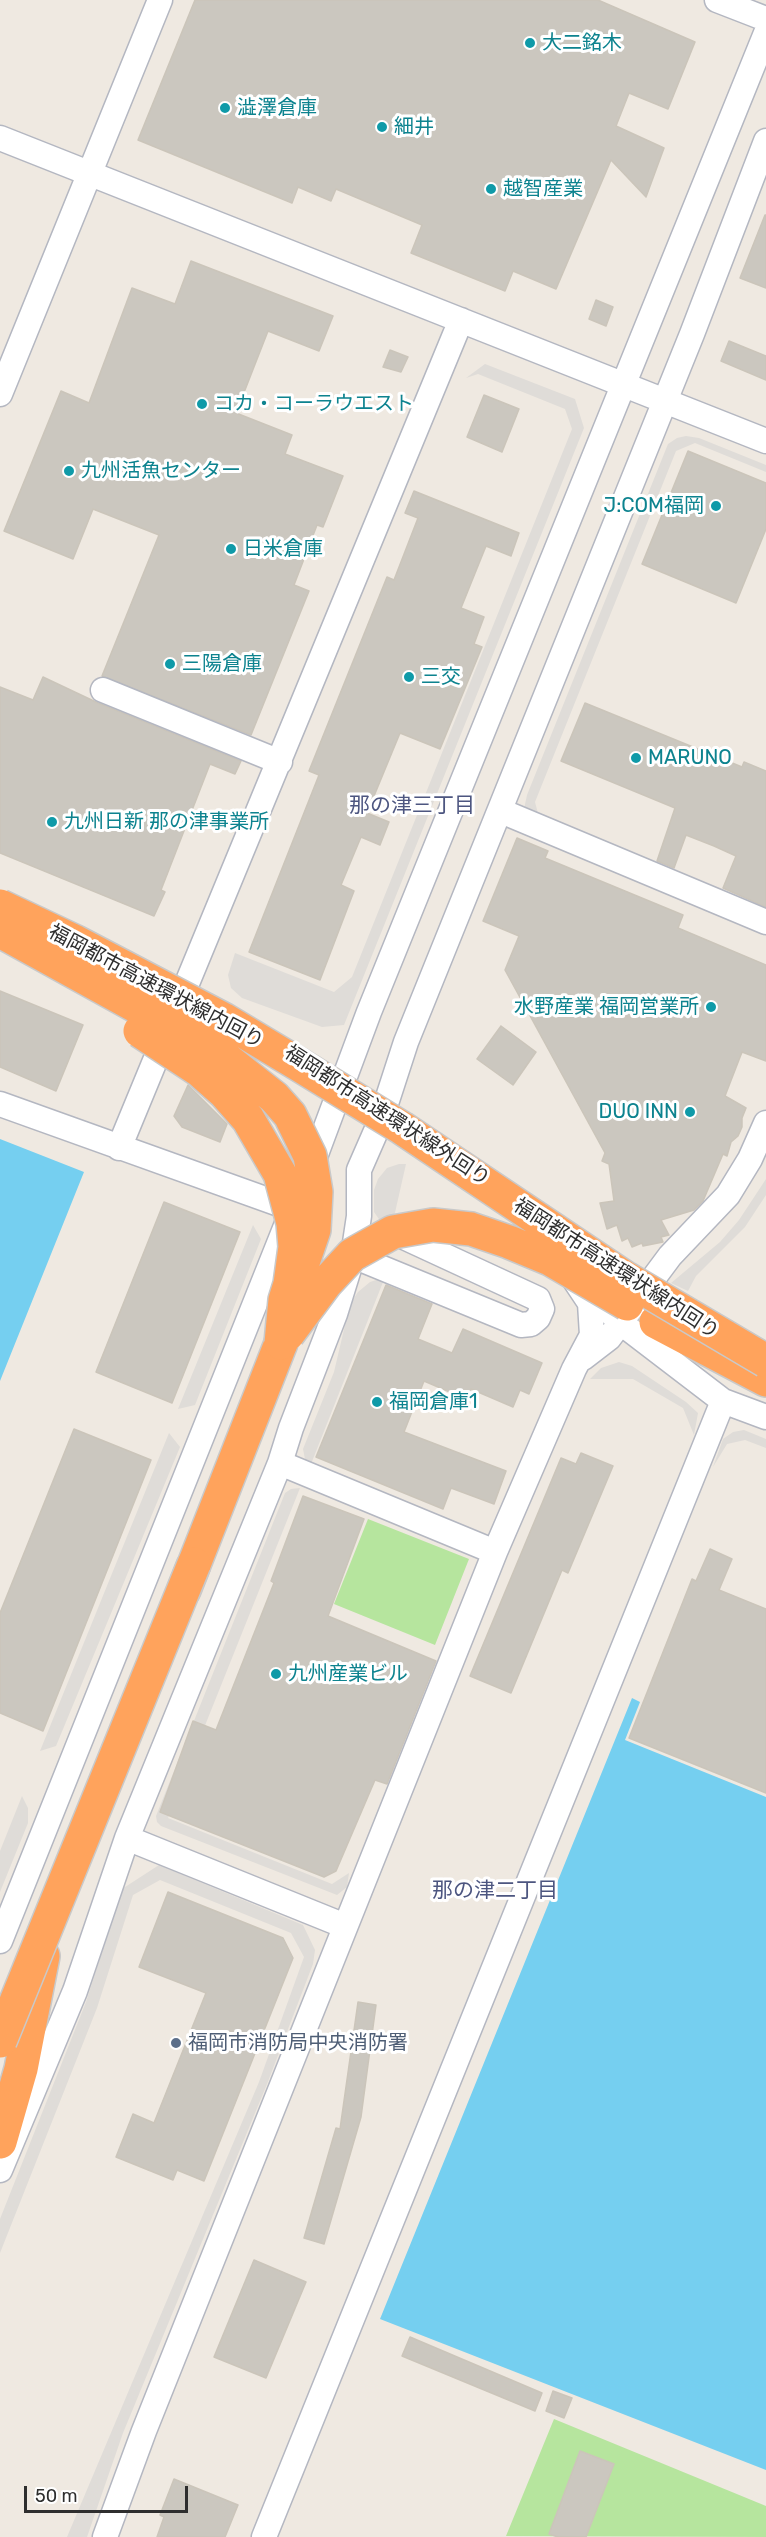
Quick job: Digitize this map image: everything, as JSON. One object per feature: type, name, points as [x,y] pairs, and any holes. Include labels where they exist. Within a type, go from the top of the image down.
[{"type":"highway","name":"福岡都市高速環状線外回り","points":[[0,894],[161,978],[303,1059],[406,1123],[623,1270],[766,1352]]},
{"type":"highway","name":"福岡都市高速環状線内回り","points":[[0,905],[173,993],[288,1058],[402,1128],[624,1277],[766,1360]]},
{"type":"highway","points":[[0,931],[212,1048],[274,1096],[290,1115],[309,1156],[316,1192],[314,1230],[292,1295],[286,1333],[234,1467],[54,1900],[21,2069],[0,2142]]},
{"type":"highway","points":[[0,954],[134,1028],[199,1070],[225,1093],[248,1119],[280,1174],[293,1223],[294,1265],[285,1300],[286,1333]]},
{"type":"highway","points":[[0,2041],[286,1333],[352,1255],[393,1232],[433,1225],[483,1232],[550,1259],[656,1322],[766,1380]]},
{"type":"street","points":[[0,394],[160,0]]},
{"type":"street","points":[[717,0],[766,19]]},
{"type":"street","points":[[0,1941],[293,1209],[317,1156],[369,1012],[766,33]]},
{"type":"street","points":[[0,138],[766,441]]},
{"type":"street","points":[[0,2170],[75,1991],[128,1838],[280,1463],[291,1428],[335,1314],[353,1256],[359,1216],[358,1170],[380,1122],[406,1042],[665,401],[766,141]]},
{"type":"street","points":[[120,1148],[461,320]]},
{"type":"street","points":[[103,690],[280,762]]},
{"type":"street","points":[[501,811],[766,922]]},
{"type":"street","points":[[0,905],[189,984],[248,1019],[321,1079],[341,1091],[380,1122],[395,1139],[508,1205],[621,1323],[723,1401],[766,1417]]},
{"type":"street","points":[[0,1104],[293,1209]]},
{"type":"street","points":[[574,1369],[587,1353],[609,1338],[670,1256],[728,1195],[750,1159],[766,1123]]},
{"type":"street","points":[[353,1256],[521,1325],[531,1324],[538,1318],[542,1309],[538,1299],[359,1216]]},
{"type":"street","points":[[105,2537],[144,2431],[495,1552],[574,1369],[592,1335],[590,1304],[566,1266]]},
{"type":"street","points":[[264,2537],[723,1401]]},
{"type":"street","points":[[280,1463],[495,1552]]},
{"type":"street","points":[[128,1838],[345,1926]]},
{"type":"green space","points":[[368,1519],[469,1559],[435,1645],[334,1604]]},
{"type":"green space","points":[[554,2419],[766,2506],[766,2537],[506,2536]]},
{"type":"shaded area","points":[[485,364],[575,399],[584,428],[344,1025],[322,1027],[242,998],[231,988],[228,975],[235,953],[334,992],[352,977],[572,429],[565,409],[478,374],[466,378]]},
{"type":"shaded area","points":[[686,436],[699,438],[766,465],[766,472],[695,443],[676,451],[535,802],[540,821],[524,809],[527,795],[668,444],[677,438]]},
{"type":"shaded area","points":[[406,1164],[394,1217],[381,1222],[374,1212],[374,1190],[378,1179],[387,1168]]},
{"type":"shaded area","points":[[766,1179],[766,1195],[745,1227],[696,1276],[688,1291],[671,1283],[720,1242],[739,1220]]},
{"type":"shaded area","points":[[253,1225],[261,1239],[195,1405],[178,1409]]},
{"type":"shaded area","points":[[385,1277],[311,1464],[305,1459],[303,1449],[334,1372],[350,1304],[358,1292],[370,1282]]},
{"type":"shaded area","points":[[619,1362],[632,1366],[686,1402],[698,1413],[694,1435],[683,1408],[633,1379],[590,1379],[601,1368]]},
{"type":"shaded area","points":[[744,1430],[766,1439],[766,1448],[745,1440],[727,1444],[713,1467],[723,1439],[733,1432]]},
{"type":"shaded area","points":[[169,1433],[180,1447],[56,1746],[40,1751]]},
{"type":"shaded area","points":[[300,1488],[168,1818],[332,1884],[349,1873],[347,1887],[337,1895],[161,1826],[156,1816],[285,1493],[291,1489]]},
{"type":"shaded area","points":[[22,1796],[28,1808],[28,1823],[0,1892],[0,1851]]},
{"type":"shaded area","points":[[159,1865],[303,1925],[315,1950],[313,1964],[267,2084],[123,2433],[87,2537],[67,2537],[259,2082],[304,1957],[291,1933],[160,1880],[133,1895],[97,2008],[0,2253],[0,2219],[86,2002],[122,1889]]},
{"type":"water","points":[[0,1139],[84,1172],[0,1381]]},
{"type":"water","points":[[632,1698],[640,1702],[625,1740],[766,1797],[766,2470],[380,2319]]},
{"type":"building","points":[[195,0],[598,0],[695,42],[668,109],[629,93],[616,126],[664,148],[646,197],[611,160],[556,289],[513,271],[505,291],[411,253],[422,225],[336,189],[331,201],[298,187],[292,203],[138,140]]},
{"type":"building","points":[[766,215],[766,288],[740,278]]},
{"type":"building","points":[[191,261],[333,316],[319,351],[268,331],[236,413],[292,435],[285,454],[343,476],[323,527],[317,525],[294,585],[309,591],[251,735],[102,676],[159,535],[93,509],[73,559],[4,531],[61,391],[89,403],[132,288],[175,304]]},
{"type":"building","points":[[596,300],[613,307],[606,326],[589,319]]},
{"type":"building","points":[[729,341],[766,356],[766,380],[721,361]]},
{"type":"building","points":[[390,350],[408,357],[401,372],[383,367]]},
{"type":"building","points":[[484,395],[519,409],[502,452],[467,437]]},
{"type":"building","name":"J:COM福岡","points":[[688,451],[766,483],[766,529],[736,603],[642,564]]},
{"type":"building","points":[[414,491],[519,533],[511,556],[486,546],[461,608],[484,617],[474,644],[482,647],[440,749],[400,733],[367,813],[389,822],[380,845],[361,837],[341,885],[354,891],[320,980],[249,952],[319,775],[309,771],[387,577],[394,580],[418,518],[405,513]]},
{"type":"building","points":[[43,677],[98,703],[241,761],[235,774],[210,764],[161,890],[165,892],[154,916],[0,853],[0,687],[33,700]]},
{"type":"building","points":[[585,703],[742,767],[744,762],[766,771],[766,907],[723,888],[736,856],[714,846],[686,835],[674,868],[657,861],[675,808],[561,761]]},
{"type":"building","points":[[517,838],[548,851],[545,858],[683,915],[678,928],[766,965],[766,1061],[742,1052],[725,1096],[746,1108],[742,1118],[742,1127],[738,1136],[731,1142],[727,1156],[723,1154],[703,1201],[694,1210],[661,1220],[669,1235],[661,1237],[663,1242],[643,1246],[642,1243],[632,1247],[628,1238],[622,1241],[617,1225],[607,1229],[600,1203],[614,1201],[609,1164],[602,1161],[605,1153],[505,970],[519,936],[483,921]]},
{"type":"building","points":[[0,991],[83,1025],[56,1091],[0,1067]]},
{"type":"building","points":[[501,1026],[536,1052],[513,1085],[477,1059]]},
{"type":"building","points":[[188,1085],[227,1124],[220,1142],[182,1127],[174,1116]]},
{"type":"building","points":[[164,1202],[240,1232],[172,1403],[96,1372]]},
{"type":"building","points":[[386,1285],[432,1304],[418,1339],[452,1353],[463,1329],[542,1363],[529,1394],[520,1390],[513,1407],[471,1389],[466,1399],[424,1381],[404,1432],[506,1471],[494,1504],[451,1488],[443,1509],[316,1457]]},
{"type":"building","points":[[74,1429],[151,1460],[43,1731],[0,1713],[0,1613]]},
{"type":"building","points":[[581,1453],[613,1466],[568,1573],[562,1570],[511,1693],[470,1676],[561,1458],[576,1464]]},
{"type":"building","points":[[303,1496],[364,1519],[328,1616],[436,1661],[387,1784],[375,1780],[336,1871],[324,1877],[160,1812],[193,1721],[216,1730],[274,1583],[271,1581]]},
{"type":"building","points":[[710,1549],[732,1559],[719,1590],[766,1609],[766,1793],[629,1738],[692,1579],[696,1581]]},
{"type":"building","points":[[168,1892],[283,1938],[293,1958],[204,2181],[177,2170],[173,2180],[116,2157],[133,2114],[154,2123],[206,1993],[139,1967]]},
{"type":"building","points":[[358,2002],[376,2005],[361,2117],[324,2244],[304,2238],[336,2128],[340,2129]]},
{"type":"building","points":[[254,2260],[306,2282],[266,2378],[214,2357]]},
{"type":"building","points":[[410,2337],[542,2393],[535,2411],[402,2356]]},
{"type":"building","points":[[553,2391],[572,2398],[564,2418],[546,2411]]},
{"type":"building","points":[[580,2451],[614,2464],[586,2537],[558,2537],[549,2534]]},
{"type":"building","points":[[174,2479],[238,2505],[225,2537],[157,2537],[164,2517],[160,2515]]},
{"type":"place","name":"大二銘木","points":[[530,43]]},
{"type":"place","name":"澁澤倉庫","points":[[225,108]]},
{"type":"place","name":"細井","points":[[382,127]]},
{"type":"place","name":"越智産業","points":[[491,189]]},
{"type":"place","name":"コカ・コーラウエスト","points":[[202,404]]},
{"type":"place","name":"九州活魚センター","points":[[69,471]]},
{"type":"place","name":"J:COM福岡","points":[[716,506]]},
{"type":"place","name":"日米倉庫","points":[[231,549]]},
{"type":"place","name":"三陽倉庫","points":[[170,664]]},
{"type":"place","name":"三交","points":[[409,677]]},
{"type":"place","name":"MARUNO","points":[[636,758]]},
{"type":"place","name":"九州日新 那の津事業所","points":[[52,822]]},
{"type":"place","name":"水野産業 福岡営業所","points":[[711,1007]]},
{"type":"place","name":"DUO INN","points":[[690,1112]]},
{"type":"place","name":"福岡倉庫1","points":[[377,1402]]},
{"type":"place","name":"九州産業ビル","points":[[276,1674]]},
{"type":"place","name":"福岡市消防局中央消防署","points":[[176,2043]]},
{"type":"district","name":"那の津三丁目","points":[[412,806]]},
{"type":"district","name":"那の津二丁目","points":[[495,1891]]}]
